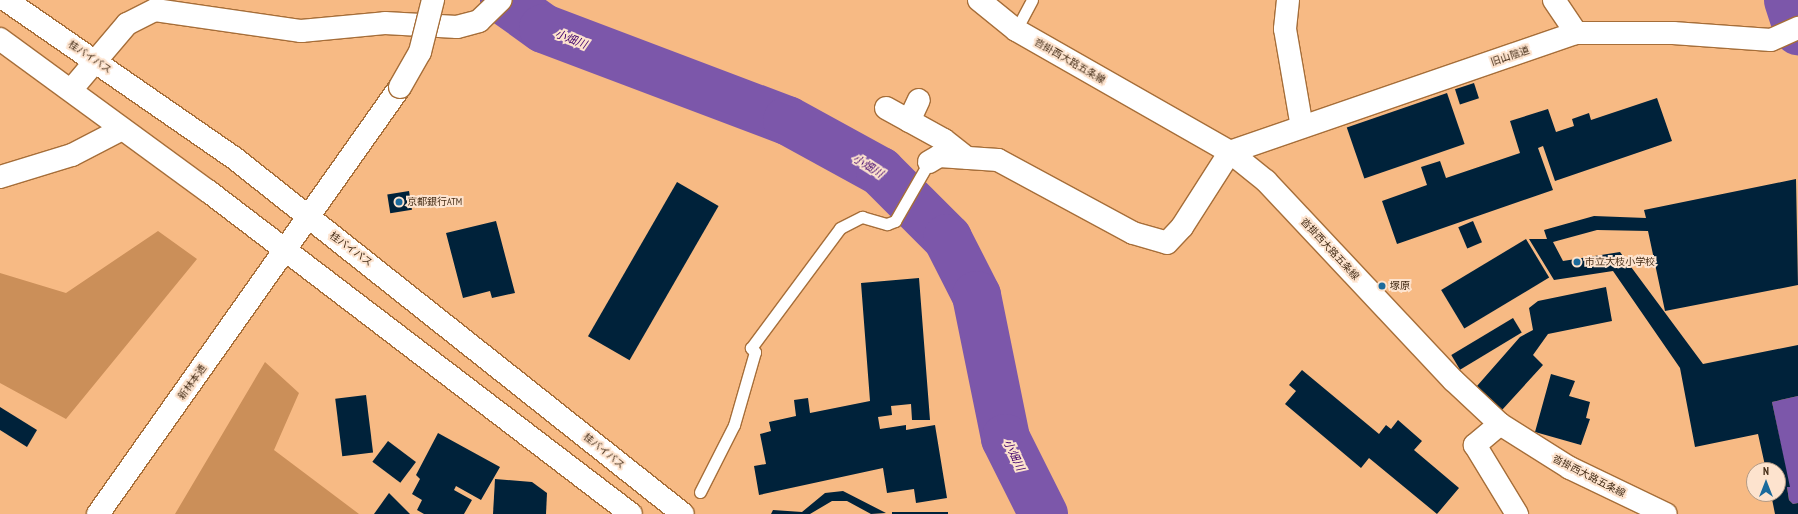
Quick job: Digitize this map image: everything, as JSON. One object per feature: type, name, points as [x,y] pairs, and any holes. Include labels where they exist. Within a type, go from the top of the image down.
[{"type":"main road","name":"桂バイパス","points":[[6,0],[96,60],[233,158],[307,217],[382,272],[683,514]]},
{"type":"main road","name":"新林本通","points":[[98,514],[400,87],[420,52],[433,0]]},
{"type":"main road","points":[[71,90],[127,24],[156,10],[301,31],[385,23],[457,27],[479,20],[501,0]]},
{"type":"main road","name":"沓掛西大路五条線","points":[[979,0],[1016,30],[1230,152],[1266,181],[1453,380],[1500,424],[1570,468],[1666,514]]},
{"type":"main road","points":[[1288,0],[1285,29],[1302,127]]},
{"type":"main road","points":[[1554,0],[1576,33]]},
{"type":"main road","name":"旧山陰道","points":[[1230,152],[1576,33],[1673,33],[1771,40],[1792,30]]},
{"type":"main road","points":[[0,39],[71,90],[284,250],[632,514]]},
{"type":"main road","points":[[909,121],[920,100]]},
{"type":"main road","points":[[886,108],[966,158]]},
{"type":"main road","points":[[0,177],[72,155],[122,129]]},
{"type":"main road","points":[[929,162],[939,156],[998,160],[1133,233],[1167,243],[1182,227],[1230,152]]},
{"type":"main road","points":[[1500,424],[1475,444],[1517,514]]},
{"type":"lane","points":[[1016,30],[1032,0]]},
{"type":"lane","points":[[700,492],[734,425],[754,352],[751,348],[840,228],[862,217],[887,224],[895,220],[929,162]]},
{"type":"shaded area","points":[[158,231],[197,259],[66,419],[0,383],[0,273],[66,293]]},
{"type":"shaded area","points":[[265,362],[299,393],[274,450],[359,514],[175,514]]},
{"type":"shaded area","points":[[1798,396],[1798,503],[1793,504],[1789,500],[1786,462],[1784,462],[1772,402]]},
{"type":"building","points":[[1474,83],[1479,98],[1460,104],[1455,89]]},
{"type":"building","points":[[1447,93],[1465,144],[1364,179],[1347,128]]},
{"type":"building","points":[[1657,98],[1672,141],[1555,181],[1543,146],[1538,148],[1553,190],[1397,244],[1382,201],[1427,185],[1421,167],[1440,161],[1446,178],[1520,153],[1510,121],[1548,109],[1556,132],[1574,126],[1572,119],[1589,113],[1591,120]]},
{"type":"building","points":[[1796,179],[1798,285],[1665,311],[1648,231],[1597,230],[1553,242],[1563,261],[1620,252],[1703,364],[1798,345],[1798,396],[1772,402],[1785,462],[1764,462],[1758,434],[1695,447],[1680,368],[1613,271],[1554,280],[1529,239],[1547,239],[1544,230],[1594,216],[1646,218],[1644,210]]},
{"type":"building","points":[[677,182],[719,206],[630,360],[588,336]]},
{"type":"building","name":"京都銀行ATM","points":[[409,191],[412,210],[390,213],[387,194]]},
{"type":"building","points":[[496,221],[515,293],[492,298],[490,291],[463,298],[446,233]]},
{"type":"building","points":[[1473,221],[1482,242],[1467,248],[1458,227]]},
{"type":"building","points":[[1526,239],[1549,278],[1464,329],[1441,290]]},
{"type":"building","points":[[919,278],[930,420],[912,420],[911,404],[891,406],[892,415],[878,417],[880,429],[906,425],[906,430],[935,425],[947,498],[916,503],[914,489],[887,493],[883,468],[759,495],[754,466],[766,464],[760,434],[771,431],[769,422],[796,416],[794,400],[808,398],[810,413],[870,401],[861,283]]},
{"type":"building","points":[[1606,287],[1612,321],[1548,334],[1533,355],[1543,365],[1502,410],[1477,386],[1520,337],[1533,330],[1529,308],[1538,301]]},
{"type":"building","points":[[1513,318],[1522,333],[1460,370],[1451,355]]},
{"type":"building","points":[[1302,370],[1379,434],[1386,425],[1391,429],[1398,420],[1422,441],[1414,450],[1459,488],[1437,514],[1369,458],[1361,468],[1285,404],[1296,391],[1289,385]]},
{"type":"building","points":[[1551,374],[1575,381],[1569,396],[1590,402],[1586,418],[1590,419],[1581,445],[1535,432]]},
{"type":"building","points":[[366,395],[373,453],[342,456],[335,399]]},
{"type":"building","points":[[0,407],[37,430],[27,447],[0,430]]},
{"type":"building","points":[[438,433],[500,467],[481,500],[456,486],[454,490],[472,500],[464,514],[424,514],[417,510],[422,500],[412,494],[420,479],[416,475]]},
{"type":"building","points":[[388,441],[416,462],[400,483],[372,462]]},
{"type":"building","points":[[1786,468],[1790,487],[1787,487],[1789,500],[1793,504],[1798,503],[1798,514],[1775,514],[1773,502],[1786,502]]},
{"type":"building","points":[[495,479],[532,482],[547,493],[546,514],[493,514]]},
{"type":"building","points":[[843,491],[886,513],[871,514],[847,501],[832,501],[810,514],[771,514],[773,510],[802,512],[825,493]]},
{"type":"building","points":[[389,493],[410,514],[374,514]]},
{"type":"building","points":[[892,512],[948,512],[948,514],[892,514]]},
{"type":"waterway","name":"小畑川","points":[[504,0],[543,28],[787,120],[880,171],[947,238],[976,295],[1005,438],[1043,514]]},
{"type":"waterway","points":[[1788,0],[1798,30]]},
{"type":"place","name":"京都銀行ATM","points":[[399,202]]},
{"type":"place","name":"市立大枝小学校","points":[[1577,262]]},
{"type":"place","name":"塚原","points":[[1382,286]]}]
